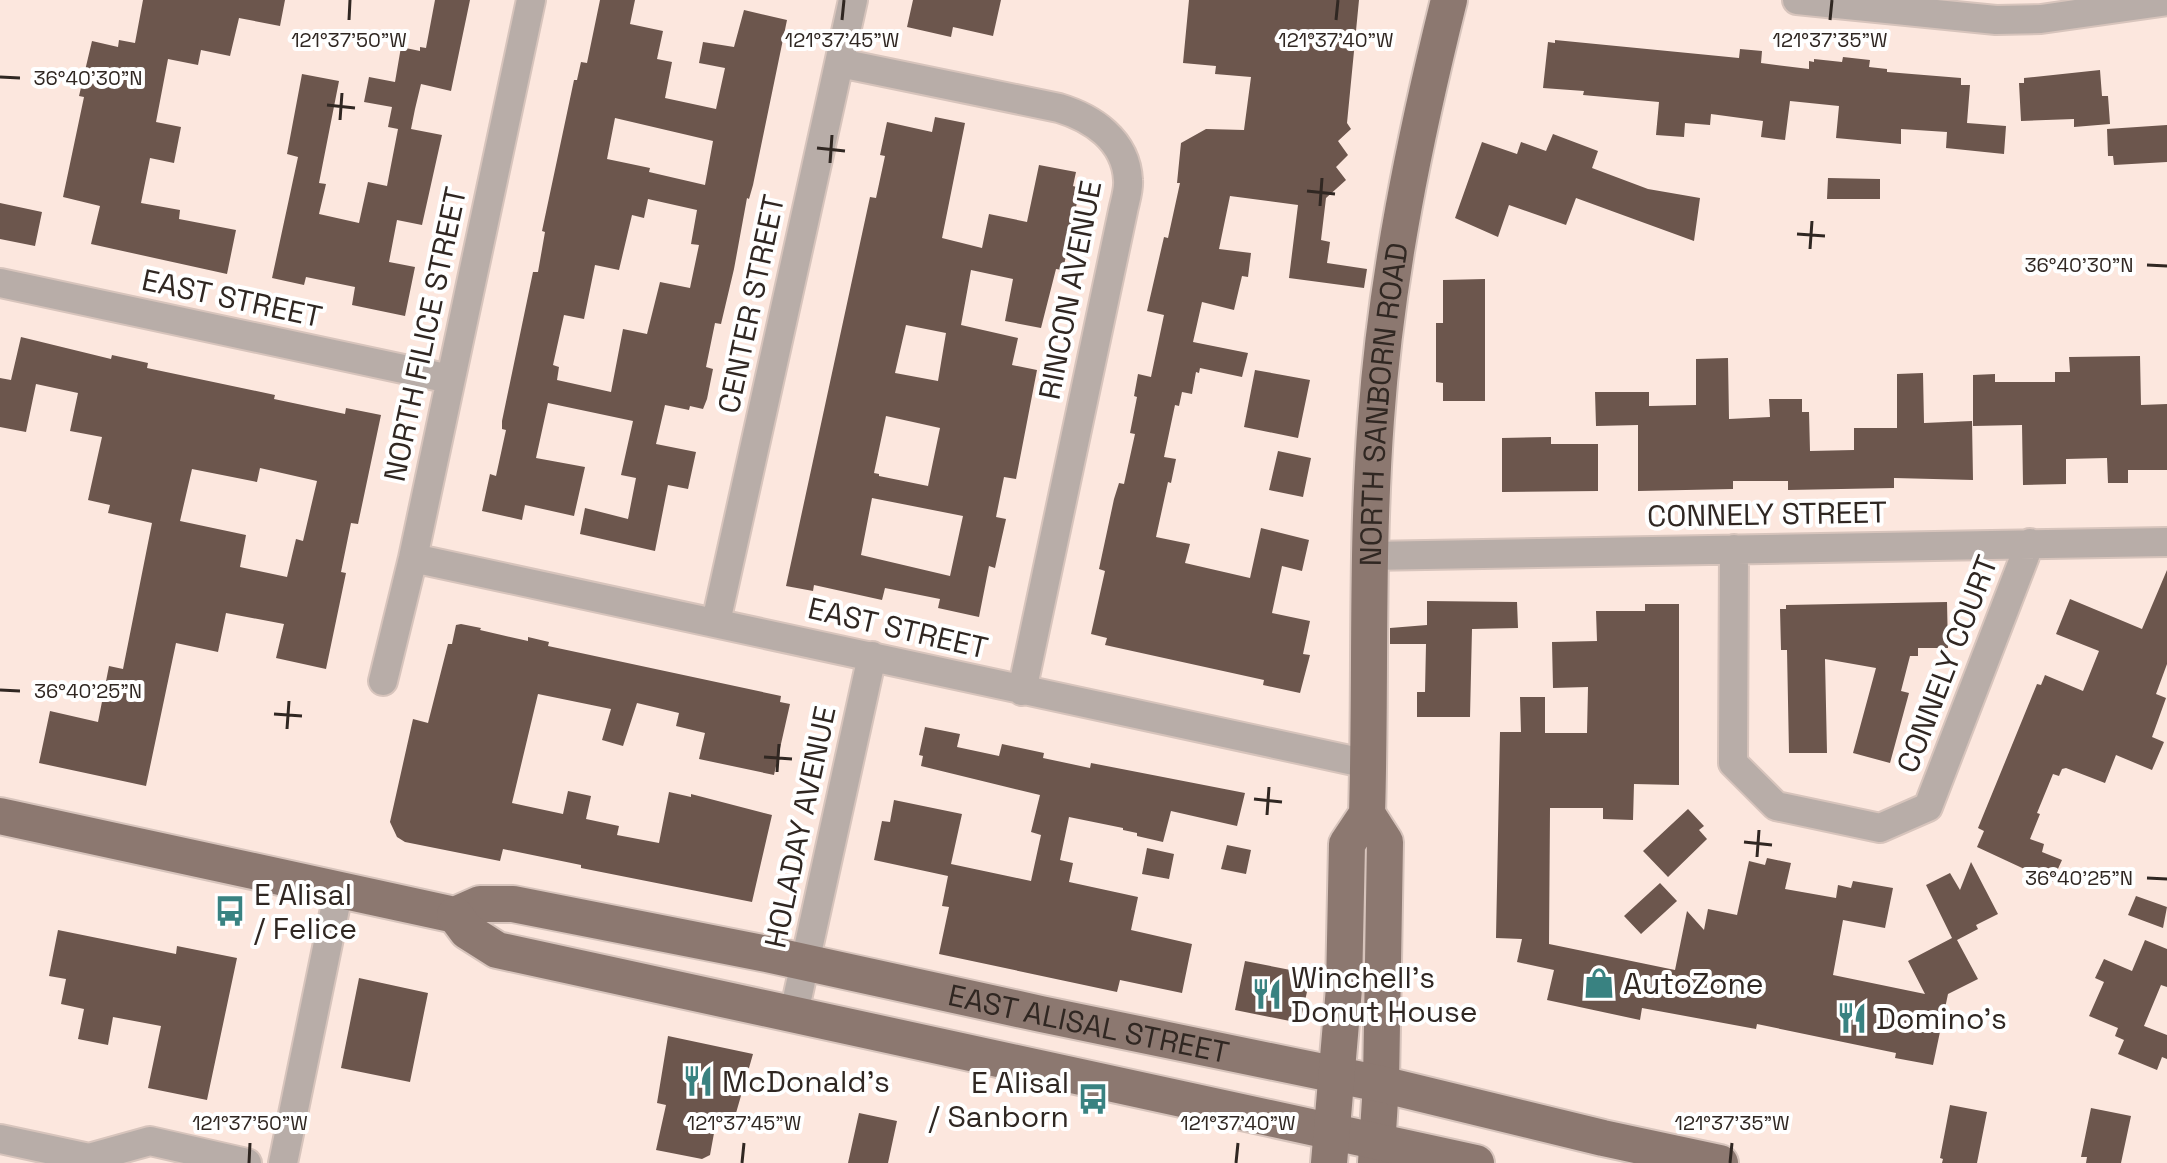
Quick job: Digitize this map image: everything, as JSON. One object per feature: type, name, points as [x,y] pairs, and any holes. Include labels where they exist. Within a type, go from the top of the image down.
[{"type":"main road","name":"NORTH SANBORN ROAD","points":[[1331,1147],[1344,988],[1347,844],[1367,814],[1368,556],[1386,313],[1429,79],[1449,0]]},
{"type":"main road","name":"NORTH SANBORN ROAD","points":[[1367,814],[1385,842],[1377,1152]]},
{"type":"main road","name":"EAST ALISAL STREET","points":[[0,816],[455,915],[480,904],[513,904],[805,962],[1381,1084],[1720,1163]]},
{"type":"main road","name":"EAST ALISAL STREET","points":[[455,915],[467,931],[497,950],[964,1052],[1331,1147],[1476,1163]]},
{"type":"street","name":"NORTH FILICE STREET","points":[[383,681],[413,558],[531,0]]},
{"type":"street","name":"CENTER STREET","points":[[716,622],[853,0]]},
{"type":"street","points":[[1797,0],[2014,10],[2167,1]]},
{"type":"street","name":"RINCON AVENUE","points":[[840,63],[1080,114],[1109,136],[1126,165],[1128,182],[1123,211],[1022,691]]},
{"type":"street","name":"EAST STREET","points":[[0,283],[450,379]]},
{"type":"street","name":"CONNELY STREET","points":[[1368,556],[2167,542]]},
{"type":"street","name":"CONNELY COURT","points":[[1734,549],[1733,763],[1776,806],[1880,828],[1928,807],[2030,543]]},
{"type":"street","name":"EAST STREET","points":[[413,558],[1368,764]]},
{"type":"street","name":"HOLADAY AVENUE","points":[[794,1013],[872,656]]},
{"type":"street","points":[[283,1163],[339,889]]},
{"type":"street","points":[[0,1139],[89,1158],[150,1141],[247,1163]]},
{"type":"building","points":[[143,0],[285,0],[280,26],[239,18],[230,56],[201,50],[198,65],[168,59],[156,122],[181,127],[174,163],[150,158],[141,203],[180,210],[179,219],[236,230],[227,274],[91,244],[100,206],[63,197],[84,97],[79,96],[92,41],[118,47],[119,40],[135,43]]},
{"type":"building","points":[[435,0],[470,0],[451,91],[421,84],[415,109],[411,129],[442,135],[422,225],[397,220],[389,262],[415,267],[405,316],[352,305],[355,287],[306,277],[304,285],[272,278],[298,157],[287,154],[302,74],[339,81],[319,183],[326,184],[319,214],[359,223],[368,182],[387,186],[398,129],[388,127],[392,107],[364,102],[369,77],[395,82],[401,47],[420,51],[420,47],[426,48]]},
{"type":"building","points":[[600,0],[635,0],[630,24],[663,31],[657,59],[672,62],[665,98],[716,109],[725,68],[699,63],[703,42],[734,47],[744,10],[787,20],[721,324],[715,323],[706,367],[713,369],[707,399],[703,409],[690,406],[689,410],[665,405],[656,444],[696,452],[688,489],[668,485],[655,551],[580,534],[585,508],[628,519],[636,478],[621,475],[633,421],[548,403],[536,458],[585,467],[574,516],[525,505],[522,520],[482,511],[490,474],[496,476],[506,430],[502,429],[502,421],[533,272],[538,272],[545,232],[542,231],[574,80],[577,80],[581,62],[587,63]],"holes":[[[615,118],[713,141],[705,185],[607,159]],[[648,199],[697,210],[691,244],[699,245],[690,288],[660,282],[647,334],[623,329],[611,392],[557,380],[559,367],[553,365],[564,315],[584,319],[595,265],[619,270],[632,215],[644,218]]]},
{"type":"building","points":[[913,0],[1001,0],[993,36],[953,27],[951,37],[907,27]]},
{"type":"building","points":[[1189,0],[1359,0],[1347,123],[1351,129],[1338,141],[1348,155],[1336,167],[1346,180],[1326,198],[1321,240],[1330,242],[1327,263],[1367,269],[1364,288],[1289,278],[1298,205],[1230,196],[1219,249],[1251,253],[1248,277],[1242,276],[1234,310],[1202,302],[1193,342],[1248,353],[1242,377],[1200,368],[1199,373],[1196,372],[1192,394],[1182,392],[1179,406],[1175,405],[1164,457],[1176,459],[1156,537],[1190,544],[1185,563],[1250,578],[1261,528],[1309,540],[1302,571],[1282,566],[1272,613],[1310,621],[1303,654],[1310,655],[1300,693],[1263,685],[1264,680],[1105,645],[1107,638],[1091,634],[1105,571],[1099,569],[1114,499],[1119,483],[1124,484],[1135,434],[1130,433],[1138,374],[1151,377],[1164,315],[1147,311],[1180,183],[1177,183],[1181,143],[1206,129],[1244,130],[1251,77],[1215,74],[1216,66],[1183,63]]},
{"type":"building","points":[[1555,40],[1739,58],[1740,49],[1762,51],[1761,63],[1809,69],[1809,61],[1814,62],[1814,59],[1842,62],[1843,57],[1870,60],[1869,67],[1887,69],[1887,72],[1961,78],[1961,85],[1970,85],[1967,123],[2006,126],[2004,154],[1946,148],[1947,132],[1901,129],[1901,144],[1836,138],[1839,106],[1790,101],[1785,140],[1761,137],[1763,121],[1711,114],[1710,125],[1685,123],[1684,137],[1656,135],[1659,102],[1543,88],[1548,42],[1555,43]]},
{"type":"building","points":[[2100,70],[2102,96],[2108,96],[2110,124],[2074,127],[2074,119],[2021,121],[2019,83],[2024,83],[2024,78]]},
{"type":"building","points":[[935,117],[965,123],[942,238],[982,248],[989,214],[1027,222],[1039,165],[1076,172],[1073,186],[1080,188],[1063,270],[1056,269],[1041,328],[1005,321],[1013,279],[971,270],[961,325],[1018,338],[1012,365],[1037,370],[1016,479],[1004,477],[996,517],[1006,519],[995,568],[989,566],[979,617],[938,608],[940,599],[885,588],[882,600],[814,585],[813,591],[786,586],[870,197],[876,198],[885,156],[880,155],[887,122],[932,132]],"holes":[[[906,325],[946,333],[938,381],[895,373]],[[886,416],[940,428],[928,486],[874,473]],[[872,498],[963,516],[950,576],[861,555]]]},
{"type":"building","points":[[2167,125],[2167,162],[2114,165],[2113,156],[2108,156],[2107,129]]},
{"type":"building","points":[[1553,134],[1598,151],[1592,168],[1648,189],[1700,198],[1694,241],[1576,198],[1566,225],[1509,205],[1498,237],[1455,218],[1482,142],[1517,154],[1521,142],[1546,151]]},
{"type":"building","points":[[1828,178],[1880,179],[1880,199],[1827,199]]},
{"type":"building","points":[[0,203],[42,212],[35,246],[0,239]]},
{"type":"building","points":[[1485,279],[1485,401],[1443,401],[1443,383],[1436,382],[1436,323],[1443,323],[1443,280]]},
{"type":"building","points":[[21,337],[111,359],[112,355],[148,363],[147,368],[275,395],[274,399],[345,414],[346,408],[381,415],[358,524],[351,523],[341,572],[346,573],[326,669],[276,658],[284,624],[226,613],[218,652],[176,643],[146,786],[39,763],[50,711],[98,722],[109,666],[123,669],[152,523],[108,513],[110,505],[88,500],[102,437],[70,431],[78,393],[36,384],[26,432],[0,427],[0,378],[11,380]],"holes":[[[260,468],[317,481],[303,541],[296,539],[287,577],[240,567],[246,535],[180,521],[192,469],[257,482]]]},
{"type":"building","points":[[2140,356],[2141,405],[2167,404],[2167,470],[2128,470],[2128,483],[2108,483],[2107,458],[2066,459],[2066,484],[2023,485],[2022,425],[1973,426],[1973,375],[1995,374],[1995,382],[2055,382],[2055,372],[2070,372],[2069,357]]},
{"type":"building","points":[[1728,358],[1729,419],[1770,417],[1769,399],[1802,399],[1802,412],[1809,412],[1810,451],[1854,450],[1854,428],[1897,428],[1897,374],[1923,373],[1924,423],[1972,421],[1973,480],[1894,478],[1894,488],[1788,490],[1788,481],[1733,481],[1733,489],[1638,491],[1638,425],[1596,426],[1595,392],[1649,392],[1649,406],[1696,405],[1696,359]]},
{"type":"building","points":[[1255,370],[1310,380],[1298,438],[1244,427]]},
{"type":"building","points":[[1551,437],[1551,444],[1598,444],[1598,491],[1502,492],[1502,438]]},
{"type":"building","points":[[1278,451],[1311,458],[1303,497],[1269,490]]},
{"type":"building","points":[[2167,570],[2167,664],[2156,694],[2166,698],[2152,737],[2164,742],[2152,770],[2116,755],[2105,783],[2066,768],[2059,776],[2053,774],[2030,839],[2044,844],[2042,852],[2062,860],[2052,882],[1977,847],[1984,831],[1978,828],[2037,684],[2041,685],[2045,675],[2083,691],[2099,651],[2056,634],[2070,599],[2142,629]]},
{"type":"building","points":[[1427,601],[1517,602],[1518,628],[1472,629],[1470,717],[1417,717],[1417,692],[1425,692],[1426,644],[1390,644],[1390,628],[1427,625]]},
{"type":"building","points":[[1947,602],[1948,648],[1918,648],[1918,656],[1910,656],[1901,691],[1909,693],[1890,763],[1853,753],[1876,668],[1825,659],[1827,753],[1789,753],[1787,650],[1781,650],[1780,609],[1786,609],[1786,605]]},
{"type":"building","points":[[1645,604],[1679,604],[1679,785],[1634,784],[1633,820],[1603,819],[1603,808],[1550,808],[1549,944],[1675,970],[1687,911],[1704,930],[1708,909],[1737,915],[1749,861],[1765,865],[1767,858],[1791,863],[1785,889],[1836,898],[1838,885],[1851,888],[1853,881],[1893,888],[1885,928],[1843,920],[1833,975],[1925,994],[1908,961],[1952,938],[1926,885],[1950,873],[1960,890],[1971,862],[1998,914],[1976,925],[1978,929],[1957,940],[1978,979],[1948,994],[1933,1065],[1895,1058],[1896,1053],[1757,1024],[1756,1029],[1642,1008],[1640,1020],[1547,1000],[1554,970],[1517,962],[1522,939],[1496,938],[1500,732],[1521,732],[1520,697],[1545,697],[1545,733],[1587,733],[1588,687],[1553,688],[1552,642],[1597,641],[1596,611],[1645,611]]},
{"type":"building","points":[[456,625],[781,696],[780,702],[790,704],[774,775],[699,759],[705,733],[676,726],[679,713],[637,703],[623,746],[602,740],[611,709],[538,694],[512,803],[563,814],[568,791],[591,796],[586,819],[619,826],[617,835],[659,843],[669,792],[691,797],[691,794],[772,815],[752,902],[503,849],[500,861],[405,842],[397,837],[390,822],[413,719],[428,723],[448,644],[452,644]]},
{"type":"building","points":[[925,727],[960,734],[957,747],[999,756],[1002,744],[1044,753],[1043,758],[1090,768],[1091,763],[1245,793],[1237,826],[1171,811],[1163,842],[1137,836],[1137,833],[1123,828],[1069,817],[1060,860],[1073,863],[1069,882],[1138,897],[1131,930],[1192,944],[1182,993],[1120,980],[1117,992],[939,954],[949,907],[942,906],[948,876],[874,860],[882,821],[890,822],[894,800],[962,814],[951,864],[1031,881],[1041,835],[1031,832],[1040,795],[921,766],[923,756],[919,755]]},
{"type":"building","points":[[1688,809],[1704,826],[1699,830],[1707,839],[1668,877],[1643,851]]},
{"type":"building","points":[[1227,845],[1251,850],[1246,874],[1221,869]]},
{"type":"building","points":[[1147,848],[1174,854],[1169,879],[1142,874]]},
{"type":"building","points":[[1660,883],[1677,901],[1641,934],[1624,916]]},
{"type":"building","points":[[2136,896],[2167,907],[2163,928],[2128,915]]},
{"type":"building","points":[[58,930],[176,954],[177,946],[237,958],[207,1100],[148,1088],[161,1026],[113,1017],[108,1045],[78,1039],[84,1009],[61,1004],[66,979],[49,976]]},
{"type":"building","points":[[2145,940],[2167,949],[2167,987],[2161,985],[2144,1026],[2167,1035],[2167,1059],[2162,1057],[2157,1070],[2118,1054],[2124,1040],[2115,1036],[2118,1028],[2089,1016],[2104,982],[2095,978],[2104,959],[2132,971]]},
{"type":"building","points":[[1245,961],[1311,974],[1300,1023],[1235,1010]]},
{"type":"building","points":[[359,978],[428,993],[410,1082],[341,1068]]},
{"type":"building","points":[[668,1036],[753,1054],[734,1120],[717,1117],[710,1155],[702,1159],[656,1150],[666,1105],[657,1103]]},
{"type":"building","points":[[1950,1105],[1987,1112],[1977,1163],[1942,1163],[1943,1159],[1940,1158]]},
{"type":"building","points":[[2091,1108],[2131,1116],[2121,1163],[2086,1163],[2087,1157],[2081,1157]]},
{"type":"building","points":[[859,1113],[897,1121],[888,1163],[848,1163]]},
{"type":"place","name":"E Alisal / Felice","points":[[230,911]]},
{"type":"place","name":"AutoZone","points":[[1599,983]]},
{"type":"place","name":"Winchell's Donut House","points":[[1267,994]]},
{"type":"place","name":"Domino's","points":[[1852,1018]]},
{"type":"place","name":"McDonald's","points":[[698,1081]]},
{"type":"place","name":"E Alisal / Sanborn","points":[[1093,1099]]}]
